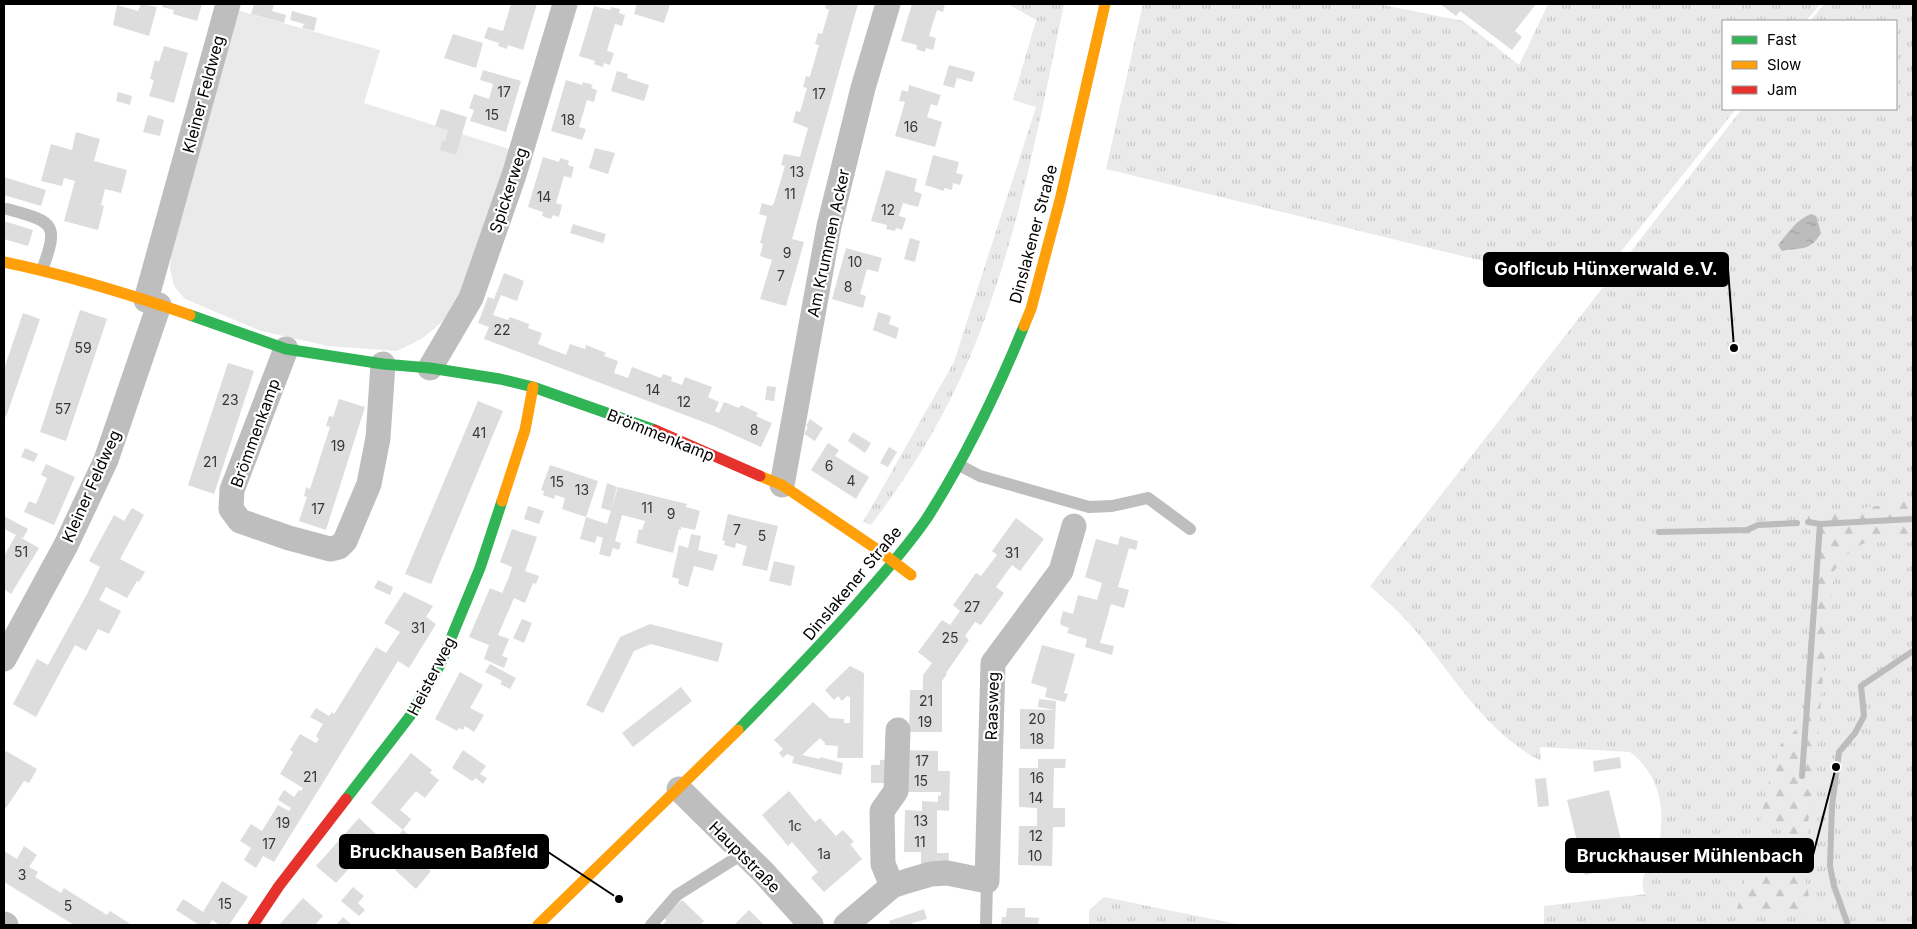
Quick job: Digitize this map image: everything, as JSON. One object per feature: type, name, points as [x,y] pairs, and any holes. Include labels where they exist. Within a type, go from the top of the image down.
[{"type":"street","name":"Kleiner Feldweg","points":[[4,658],[66,545],[106,460],[152,303],[228,4]]},
{"type":"street","name":"Spickerweg","points":[[430,368],[470,298],[514,175],[565,4]]},
{"type":"street","name":"Am Krummen Acker","points":[[782,485],[829,226],[863,88],[888,4]]},
{"type":"street","name":"Dinslakener Straße","points":[[538,925],[679,789],[814,653],[894,562],[926,519],[959,465],[999,386],[1031,308],[1060,200],[1105,4]]},
{"type":"street","name":"Brömmenkamp","points":[[4,262],[42,270],[152,303],[286,348],[383,364],[430,368],[500,379],[533,387],[638,423],[782,485],[911,575]]},
{"type":"street","name":"Brömmenkamp","points":[[286,348],[232,490],[231,509],[240,521],[289,538],[330,549],[339,547],[345,541],[369,484],[378,438],[383,364]]},
{"type":"street","name":"Heisterweg","points":[[253,925],[279,886],[410,716],[440,665],[480,568],[525,430],[533,387]]},
{"type":"street","name":"Raasweg","points":[[987,881],[993,663],[1061,571],[1074,526]]},
{"type":"street","points":[[892,886],[882,864],[882,811],[896,791],[898,730]]},
{"type":"street","name":"Hauptstraße","points":[[679,789],[811,925]]},
{"type":"street","points":[[846,925],[892,886],[932,874],[947,873],[987,881]]},
{"type":"lane","points":[[7,209],[40,218],[49,226],[52,234],[51,246],[42,270]]},
{"type":"lane","points":[[959,465],[980,476],[1089,507],[1112,506],[1148,498],[1190,528]]},
{"type":"lane","points":[[651,925],[677,896],[744,854]]},
{"type":"lane","points":[[986,925],[987,881]]},
{"type":"green space","points":[[1008,4],[1064,4],[1025,184],[986,317],[969,359],[949,403],[925,445],[871,525],[863,522],[954,362],[1036,107],[1013,100],[1036,20]]},
{"type":"green space","points":[[1143,4],[1378,4],[1463,21],[1519,65],[1548,4],[1820,4],[1807,20],[1722,20],[1722,110],[1735,110],[1593,286],[1503,266],[1106,169]]},
{"type":"green space","points":[[1824,4],[1913,4],[1913,925],[1544,925],[1544,906],[1646,894],[1643,890],[1643,877],[1656,859],[1661,829],[1660,801],[1650,774],[1630,752],[1540,747],[1541,761],[1521,749],[1487,719],[1409,623],[1370,586],[1741,110],[1897,110],[1897,20],[1811,20]]},
{"type":"green space","points":[[236,10],[380,50],[364,103],[509,149],[493,202],[460,295],[443,321],[423,338],[397,351],[328,346],[261,331],[185,299],[174,286],[170,269],[171,252]]},
{"type":"green space","points":[[1913,499],[1913,537],[1868,542],[1851,551],[1834,571],[1817,750],[1805,847],[1795,837],[1785,831],[1759,825],[1770,778],[1781,744],[1803,723],[1816,528],[1807,525],[1808,516]]},
{"type":"green space","points":[[1757,839],[1773,841],[1794,854],[1804,875],[1813,915],[1737,909]]},
{"type":"green space","points":[[1104,897],[1241,925],[1089,925],[1089,910]]},
{"type":"water","points":[[1811,214],[1816,216],[1821,233],[1817,239],[1805,248],[1782,251],[1778,245],[1797,223]]},
{"type":"building","points":[[141,4],[157,7],[149,36],[113,25],[117,5],[138,11]]},
{"type":"building","points":[[163,4],[202,4],[197,21],[173,14],[174,10],[162,7]]},
{"type":"building","points":[[254,4],[274,4],[272,11],[286,15],[284,23],[251,14]]},
{"type":"building","points":[[511,4],[537,4],[523,50],[508,45],[507,49],[498,46],[499,43],[484,38],[488,27],[503,31]]},
{"type":"building","points":[[637,4],[670,4],[664,23],[634,14]]},
{"type":"building","points":[[826,4],[858,4],[792,239],[804,242],[786,306],[760,299],[772,260],[760,256],[763,244],[760,243],[767,216],[759,214],[762,203],[772,206],[774,203],[785,166],[781,165],[784,154],[800,157],[808,128],[793,122],[796,111],[800,112],[807,88],[803,87],[806,76],[810,77],[819,45],[815,44],[818,33],[822,34],[829,10],[825,8]]},
{"type":"building","points":[[912,4],[945,4],[943,12],[937,10],[929,36],[936,38],[933,50],[926,48],[925,52],[916,49],[917,45],[901,41]]},
{"type":"building","points":[[1440,4],[1536,4],[1515,31],[1522,37],[1512,50],[1460,11],[1456,16]]},
{"type":"building","points":[[594,6],[610,10],[611,7],[620,9],[619,13],[625,15],[622,26],[615,24],[607,51],[614,53],[610,65],[604,63],[603,67],[594,64],[595,61],[579,56]]},
{"type":"building","points":[[292,11],[317,18],[314,31],[302,28],[304,24],[290,20]]},
{"type":"building","points":[[453,34],[483,43],[476,68],[444,58]]},
{"type":"building","points":[[164,46],[188,53],[174,103],[149,96],[154,80],[150,79],[155,60],[159,62]]},
{"type":"building","points":[[949,65],[975,72],[972,82],[957,78],[954,88],[943,85]]},
{"type":"building","points":[[483,70],[521,81],[506,132],[470,121],[474,110],[469,108],[474,94],[489,99],[493,84],[480,80]]},
{"type":"building","points":[[617,71],[628,74],[627,78],[649,85],[644,101],[611,91]]},
{"type":"building","points":[[566,80],[582,85],[583,82],[593,85],[591,88],[597,90],[594,102],[587,100],[579,127],[586,129],[582,140],[551,131]]},
{"type":"building","points":[[909,85],[941,95],[937,106],[931,104],[927,117],[942,122],[935,147],[895,136],[905,102],[899,101],[902,90],[908,92]]},
{"type":"building","points":[[118,92],[132,96],[130,105],[116,101]]},
{"type":"building","points":[[441,109],[467,117],[456,155],[440,150],[448,130],[435,126]]},
{"type":"building","points":[[148,115],[164,120],[160,136],[143,132]]},
{"type":"building","points":[[76,132],[100,139],[94,161],[127,170],[121,193],[105,189],[101,205],[104,206],[98,230],[64,221],[75,181],[64,178],[62,186],[41,181],[51,144],[72,150]]},
{"type":"building","points":[[595,148],[615,153],[608,174],[589,168]]},
{"type":"building","points":[[933,155],[959,162],[956,173],[963,175],[960,185],[953,183],[952,190],[944,188],[944,191],[925,185]]},
{"type":"building","points":[[543,157],[559,162],[560,158],[569,161],[568,165],[574,167],[571,178],[564,176],[556,203],[562,205],[559,217],[553,215],[551,219],[542,216],[543,212],[528,207]]},
{"type":"building","points":[[886,170],[917,179],[914,191],[922,194],[918,207],[903,203],[899,216],[906,218],[902,230],[896,228],[895,231],[886,229],[887,225],[871,221]]},
{"type":"building","points":[[4,177],[46,190],[41,206],[4,195]]},
{"type":"building","points":[[4,221],[33,230],[28,246],[4,239]]},
{"type":"building","points":[[573,224],[606,234],[603,243],[570,233]]},
{"type":"building","points":[[910,238],[920,241],[915,262],[904,259]]},
{"type":"building","points":[[846,248],[882,258],[878,272],[867,269],[860,294],[866,296],[863,308],[832,299]]},
{"type":"building","points":[[504,273],[524,281],[517,301],[501,295],[493,315],[508,320],[510,317],[529,324],[528,328],[542,333],[538,344],[566,355],[570,344],[585,349],[586,345],[606,353],[604,356],[618,361],[614,373],[628,378],[632,367],[661,378],[663,374],[672,377],[671,381],[682,385],[685,377],[712,387],[708,397],[719,402],[715,411],[719,413],[724,402],[739,408],[741,405],[758,413],[756,416],[772,423],[761,447],[714,426],[484,339],[489,327],[478,323],[488,297],[494,299]]},
{"type":"building","points":[[80,310],[107,319],[66,441],[40,432]]},
{"type":"building","points":[[878,312],[891,316],[889,324],[899,328],[896,339],[873,330]]},
{"type":"building","points":[[23,313],[40,319],[6,417],[4,416],[4,369]]},
{"type":"building","points":[[228,363],[254,371],[214,494],[188,485]]},
{"type":"building","points":[[767,386],[776,387],[774,401],[765,400]]},
{"type":"building","points":[[339,399],[365,407],[326,530],[299,521],[307,497],[304,496],[306,487],[310,489],[330,427],[326,426],[329,416],[333,417]]},
{"type":"building","points":[[478,401],[503,411],[431,584],[405,574]]},
{"type":"building","points":[[810,419],[823,428],[815,441],[804,434]]},
{"type":"building","points":[[853,432],[871,443],[865,453],[848,441]]},
{"type":"building","points":[[828,443],[839,450],[835,456],[869,477],[856,499],[811,470]]},
{"type":"building","points":[[889,447],[897,452],[888,467],[880,463]]},
{"type":"building","points":[[25,448],[38,454],[34,462],[21,457]]},
{"type":"building","points":[[46,464],[75,477],[54,525],[24,512],[29,501],[36,504],[47,478],[41,475]]},
{"type":"building","points":[[550,465],[598,481],[586,517],[562,509],[565,498],[555,495],[554,499],[543,495],[544,491],[541,490]]},
{"type":"building","points":[[607,483],[617,487],[611,511],[601,508]]},
{"type":"building","points":[[618,487],[687,504],[686,507],[700,511],[695,530],[681,527],[681,530],[679,529],[673,553],[636,543],[639,529],[642,530],[645,521],[622,515],[615,541],[621,543],[619,550],[613,548],[610,557],[599,554],[603,538],[597,536],[595,543],[580,539],[586,517],[607,524]]},
{"type":"building","points":[[528,506],[544,511],[539,524],[524,519]]},
{"type":"building","points":[[132,508],[144,515],[120,559],[145,572],[127,598],[106,587],[99,600],[121,611],[109,634],[98,629],[86,651],[75,645],[36,717],[13,704],[37,659],[48,665],[87,594],[100,567],[89,561],[114,515],[124,521]]},
{"type":"building","points":[[728,514],[778,526],[767,571],[742,565],[747,546],[736,543],[735,548],[724,545],[725,541],[722,540]]},
{"type":"building","points":[[4,516],[28,529],[23,538],[18,536],[39,548],[11,594],[4,589],[4,556],[16,535],[4,529]]},
{"type":"building","points":[[1016,518],[1044,539],[1020,571],[1012,565],[996,587],[1004,593],[981,625],[975,622],[965,636],[969,640],[942,681],[942,732],[909,732],[910,690],[923,690],[923,675],[932,663],[918,652],[942,620],[950,625],[960,611],[953,605],[976,573],[981,576],[997,555],[992,551]]},
{"type":"building","points":[[512,529],[537,537],[525,571],[539,576],[536,584],[533,583],[525,603],[514,598],[498,635],[509,639],[502,656],[508,658],[504,668],[484,659],[489,645],[469,637],[490,588],[502,593],[509,577],[512,567],[500,562]]},
{"type":"building","points":[[691,534],[701,536],[698,550],[718,555],[713,571],[694,566],[688,587],[678,584],[679,579],[672,577],[679,545],[688,548]]},
{"type":"building","points":[[1120,536],[1138,541],[1136,550],[1129,548],[1118,587],[1129,590],[1124,608],[1111,604],[1100,643],[1114,646],[1112,655],[1085,647],[1087,639],[1067,633],[1069,628],[1061,625],[1060,622],[1063,611],[1073,614],[1078,595],[1097,600],[1102,583],[1085,577],[1096,539],[1118,545]]},
{"type":"building","points":[[774,561],[795,566],[791,586],[769,581]]},
{"type":"building","points":[[378,580],[393,587],[390,595],[374,588]]},
{"type":"building","points":[[404,592],[433,606],[426,617],[436,624],[409,668],[398,661],[274,862],[263,856],[256,868],[244,860],[251,848],[240,841],[251,824],[262,831],[278,805],[289,811],[291,808],[278,800],[284,790],[294,797],[303,788],[280,774],[293,752],[290,750],[300,734],[316,743],[319,739],[316,736],[323,724],[310,717],[316,708],[329,716],[332,712],[334,714],[376,647],[386,653],[400,632],[384,623]]},
{"type":"building","points":[[522,619],[532,623],[524,643],[513,638]]},
{"type":"building","points":[[650,624],[723,643],[718,662],[651,644],[634,651],[603,713],[586,705],[620,637]]},
{"type":"building","points":[[1042,645],[1075,654],[1064,693],[1068,694],[1065,702],[1045,697],[1047,688],[1031,683]]},
{"type":"building","points":[[490,664],[516,678],[510,689],[500,684],[502,681],[485,672]]},
{"type":"building","points":[[850,666],[864,673],[863,758],[837,758],[838,746],[825,745],[820,738],[802,755],[843,763],[841,775],[792,763],[794,757],[787,754],[783,758],[779,753],[783,749],[774,740],[813,702],[830,718],[844,719],[844,723],[850,723],[850,697],[847,696],[842,701],[838,696],[834,700],[825,690]]},
{"type":"building","points":[[460,672],[483,685],[470,708],[484,715],[474,732],[465,726],[463,730],[459,728],[457,731],[435,719]]},
{"type":"building","points":[[681,687],[692,701],[633,747],[622,733]]},
{"type":"building","points":[[1039,699],[1056,701],[1054,749],[1020,749],[1020,709],[1055,710],[1038,707]]},
{"type":"building","points":[[463,750],[486,766],[480,774],[487,778],[483,784],[476,778],[472,781],[452,768]]},
{"type":"building","points":[[905,750],[938,751],[938,771],[950,771],[949,811],[937,810],[937,853],[949,853],[948,865],[921,864],[921,852],[904,852],[905,810],[922,811],[922,801],[938,802],[938,796],[941,795],[941,792],[905,792]]},
{"type":"building","points":[[6,751],[37,769],[29,783],[24,781],[6,808],[4,807],[4,755]]},
{"type":"building","points":[[411,753],[432,770],[430,773],[439,780],[425,798],[416,791],[400,810],[411,819],[403,830],[371,803]]},
{"type":"building","points":[[1620,757],[1621,768],[1594,772],[1593,761]]},
{"type":"building","points":[[1038,759],[1066,759],[1065,768],[1054,768],[1053,808],[1065,808],[1065,827],[1053,827],[1052,866],[1018,865],[1019,826],[1037,826],[1037,808],[1019,807],[1019,768],[1038,768]]},
{"type":"building","points":[[880,760],[890,760],[889,783],[871,783],[871,765],[880,765]]},
{"type":"building","points":[[1546,778],[1549,806],[1538,807],[1535,779]]},
{"type":"building","points":[[1609,790],[1627,865],[1585,875],[1567,800]]},
{"type":"building","points":[[789,791],[815,822],[820,818],[836,836],[843,830],[854,842],[850,844],[862,859],[824,892],[811,878],[818,872],[792,842],[788,846],[762,815]]},
{"type":"building","points":[[359,818],[378,836],[371,844],[382,853],[370,866],[360,856],[336,883],[316,866]]},
{"type":"building","points":[[403,830],[419,843],[413,851],[396,837]]},
{"type":"building","points":[[24,846],[37,855],[29,867],[38,872],[35,877],[61,893],[64,888],[107,915],[110,911],[132,925],[74,925],[4,882],[4,851],[17,859]]},
{"type":"building","points":[[410,853],[431,871],[416,889],[395,870]]},
{"type":"building","points":[[222,881],[248,897],[229,925],[220,925],[212,920],[209,925],[199,925],[176,910],[183,899],[203,912]]},
{"type":"building","points":[[353,887],[364,896],[358,903],[365,910],[359,916],[341,901]]},
{"type":"building","points":[[303,898],[323,916],[315,925],[279,925]]},
{"type":"building","points":[[682,900],[704,921],[700,925],[662,925],[667,921],[664,918]]},
{"type":"building","points":[[1007,908],[1025,908],[1025,917],[1039,918],[1038,925],[1001,925],[1002,917],[1006,917]]},
{"type":"building","points":[[924,909],[927,919],[912,923],[913,925],[890,925],[889,921]]},
{"type":"building","points":[[749,910],[764,925],[734,925]]},
{"type":"building","points":[[343,917],[352,925],[336,925]]},
{"type":"waterway","points":[[1802,776],[1820,524],[1913,519]]},
{"type":"waterway","points":[[1808,522],[1820,524]]},
{"type":"waterway","points":[[1659,532],[1747,530],[1758,525],[1797,523]]},
{"type":"waterway","points":[[1848,925],[1834,886],[1830,866],[1832,806],[1839,752],[1855,733],[1864,716],[1861,686],[1913,651]]},
{"type":"traffic: fast","points":[[190,315],[286,349],[383,364],[430,368],[500,379],[533,387],[655,430]]},
{"type":"traffic: fast","points":[[738,730],[848,614],[920,528],[968,448],[992,400],[1024,326]]},
{"type":"traffic: fast","points":[[346,799],[410,716],[440,665],[480,568],[502,501]]},
{"type":"traffic: slow","points":[[1024,326],[1031,309],[1060,200],[1105,4]]},
{"type":"traffic: slow","points":[[4,262],[98,286],[190,315]]},
{"type":"traffic: slow","points":[[502,501],[525,430],[533,387]]},
{"type":"traffic: slow","points":[[760,476],[782,485],[878,550],[911,575]]},
{"type":"traffic: slow","points":[[538,925],[738,730]]},
{"type":"traffic: jam","points":[[655,430],[760,476]]},
{"type":"traffic: jam","points":[[253,925],[279,886],[346,799]]},
{"type":"place","name":"Golflcub Hünxerwald e.V.","points":[[1734,348]]},
{"type":"place","name":"Bruckhauser Mühlenbach","points":[[1836,767]]},
{"type":"place","name":"Bruckhausen Baßfeld","points":[[619,899]]}]
